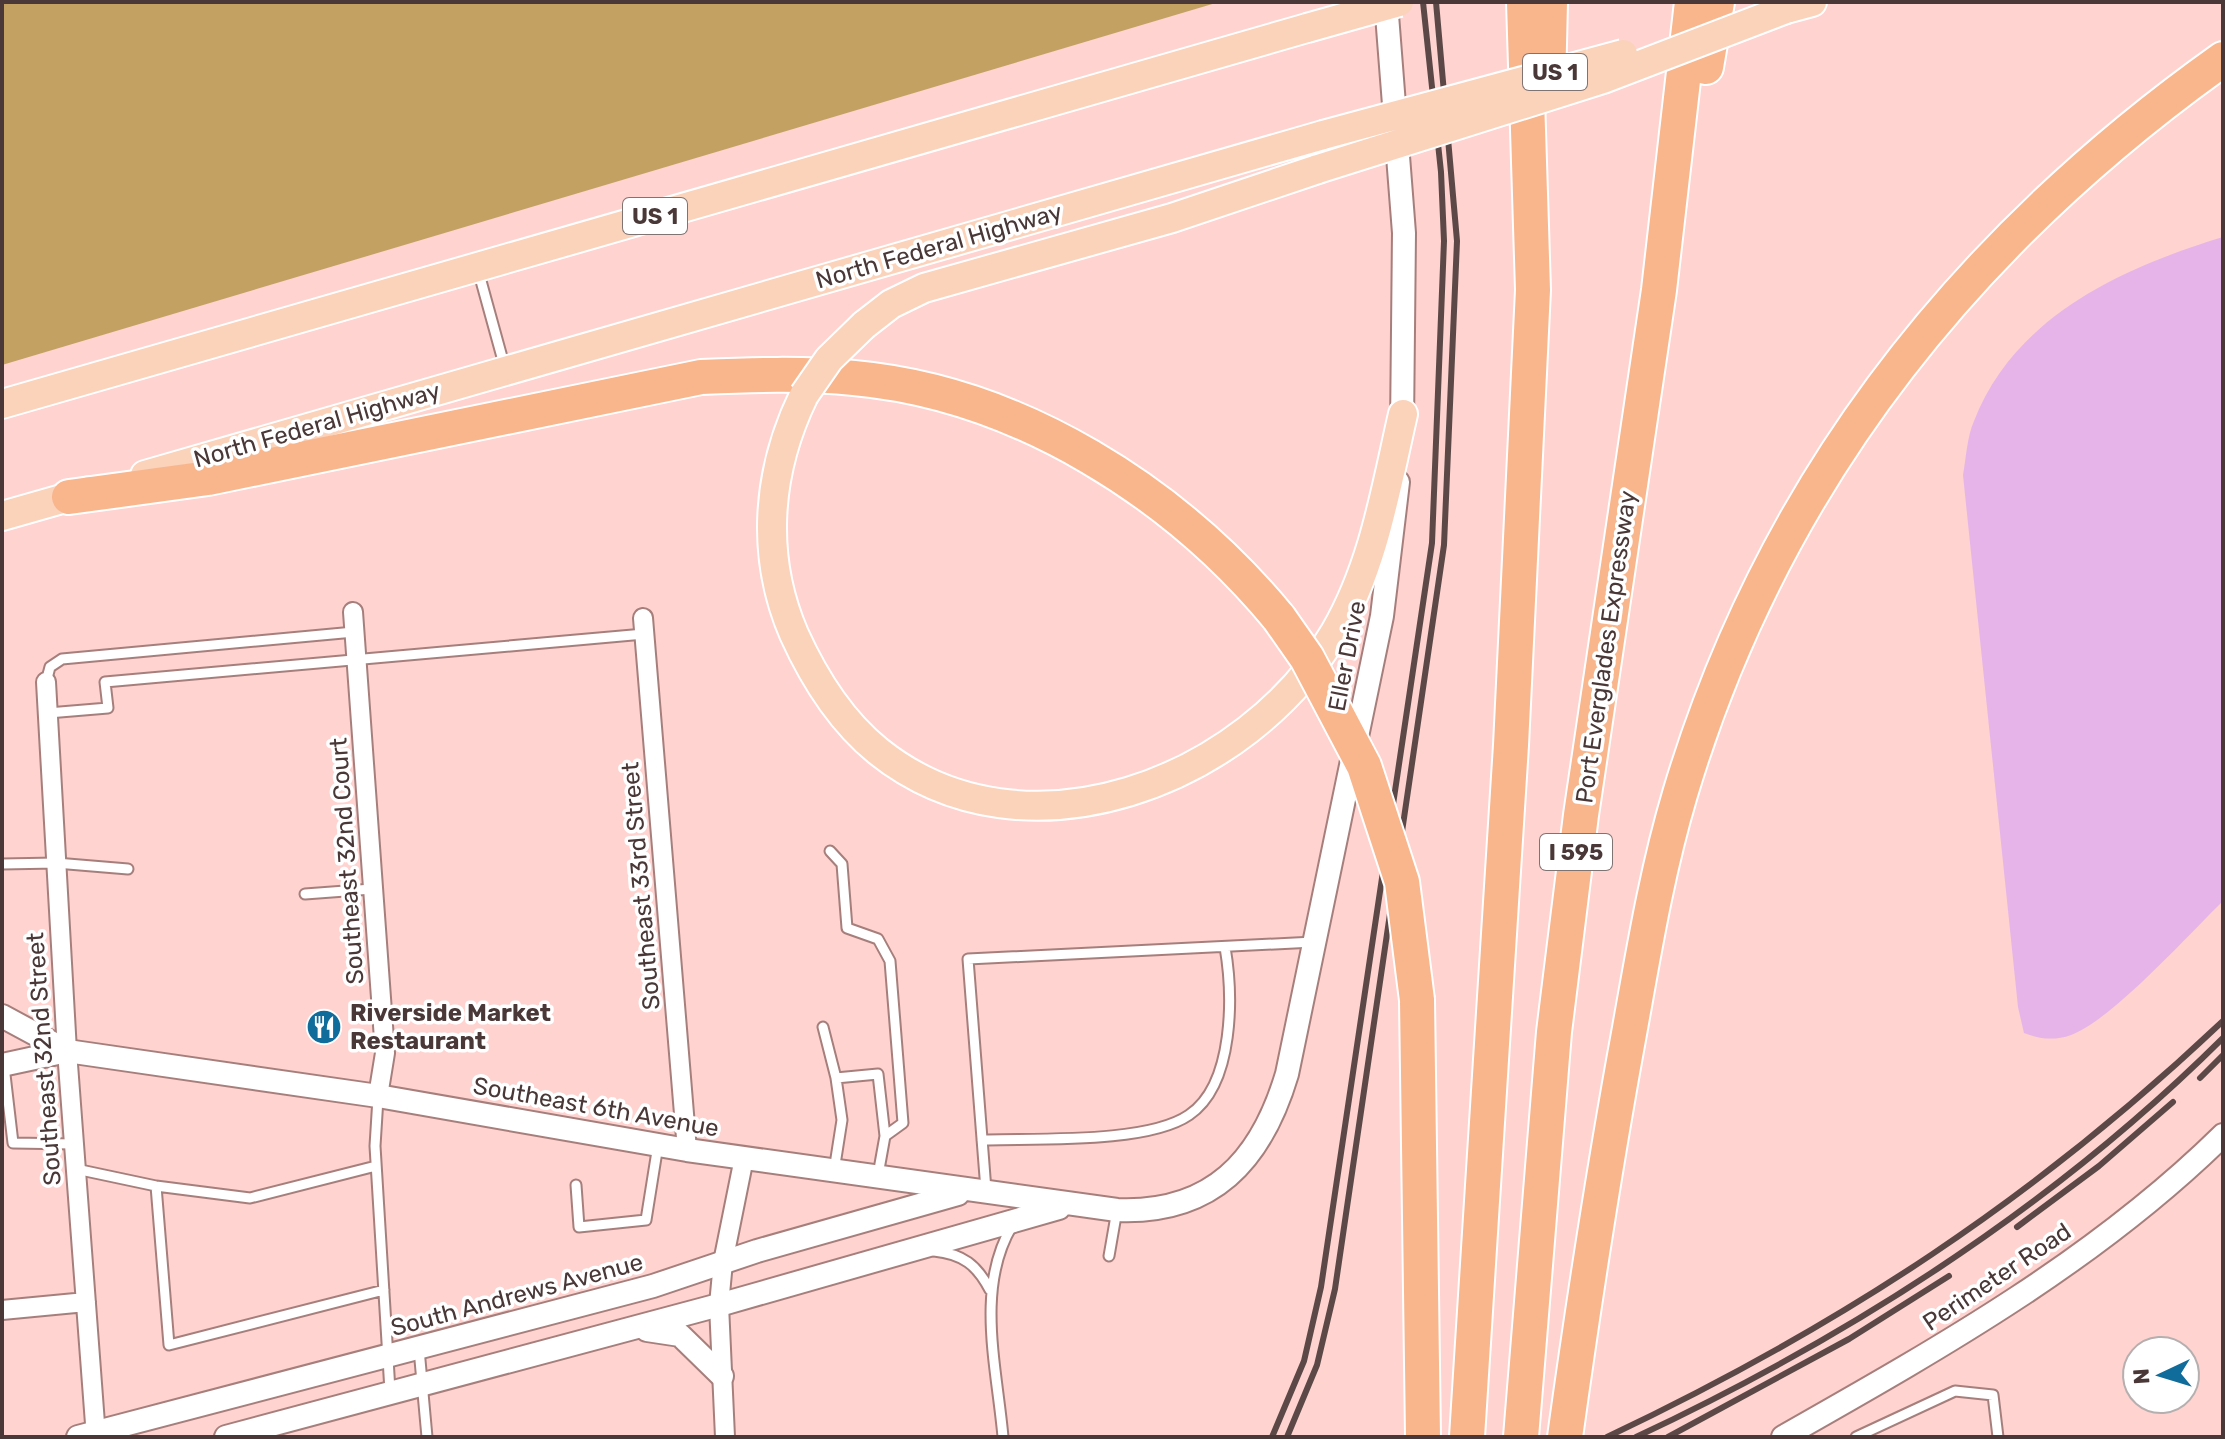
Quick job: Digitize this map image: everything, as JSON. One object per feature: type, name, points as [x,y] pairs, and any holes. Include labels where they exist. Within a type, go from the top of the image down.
[{"type":"highway","points":[[1524,2],[1533,290]]},
{"type":"highway","points":[[1533,290],[1547,113],[1550,2]]},
{"type":"highway","name":"Port Everglades Expressway","points":[[1522,1427],[1538,1188],[1560,974],[1659,290],[1692,2]]},
{"type":"highway","points":[[1659,290],[1717,2]]},
{"type":"highway","points":[[1565,1437],[1602,1183],[1660,871],[1680,795],[1705,720],[1768,575],[1805,505],[1846,440],[1891,374],[1960,291],[2034,212],[2080,170],[2165,100],[2223,59]]},
{"type":"highway","name":"I 595","points":[[1467,1437],[1511,745],[1533,290]]},
{"type":"highway","points":[[69,497],[208,478],[701,377],[783,374],[856,378],[934,393],[1059,439],[1179,515],[1240,571],[1307,658],[1364,766],[1402,882],[1417,1000],[1423,1437]]},
{"type":"main road","name":"US 1","points":[[2,404],[1399,2]]},
{"type":"main road","points":[[1403,414],[1372,549],[1361,578],[1335,632],[1287,695],[1232,743],[1163,780],[1094,801],[1025,805],[954,791],[892,761],[856,729],[810,667],[781,597],[771,527],[779,458],[804,395],[829,359],[891,304],[924,288],[1158,222],[1603,79],[1799,6]]},
{"type":"main road","name":"North Federal Highway","points":[[69,497],[1323,135],[1799,6]]},
{"type":"main road","name":"US 1","points":[[2,516],[69,497]]},
{"type":"street","name":"Eller Drive","points":[[1117,1210],[1150,1211],[1185,1203],[1220,1184],[1250,1152],[1280,1097],[1315,942],[1382,616],[1403,414],[1404,233],[1386,2]]},
{"type":"street","name":"Southeast 32nd Court","points":[[353,612],[385,1053],[378,1096]]},
{"type":"street","name":"Southeast 33rd Street","points":[[644,626],[687,1150]]},
{"type":"street","name":"Southeast 32nd Street","points":[[46,682],[67,1051],[86,1302],[90,1435]]},
{"type":"street","name":"Southeast 6th Avenue","points":[[2,1016],[67,1051],[378,1096],[687,1150],[1117,1210]]},
{"type":"street","name":"Southeast 6th Avenue","points":[[3,1066],[67,1051]]},
{"type":"street","name":"Perimeter Road","points":[[1783,1437],[1926,1356],[2026,1294],[2136,1209],[2223,1135]]},
{"type":"street","points":[[725,1437],[719,1305],[723,1262],[744,1158]]},
{"type":"street","name":"South Andrews Avenue","points":[[90,1435],[653,1286],[723,1262],[977,1192]]},
{"type":"street","points":[[226,1437],[719,1305],[1071,1204]]},
{"type":"street","points":[[2,1310],[86,1302]]},
{"type":"street","points":[[630,1329],[680,1335],[722,1376]]},
{"type":"lane","points":[[477,267],[506,371]]},
{"type":"lane","points":[[48,713],[108,708],[105,682],[356,661],[644,626]]},
{"type":"lane","points":[[46,682],[50,667],[62,659],[354,632]]},
{"type":"lane","points":[[830,851],[842,864],[847,928],[878,939],[890,961],[903,1123],[885,1136]]},
{"type":"lane","points":[[2,864],[56,863],[128,869]]},
{"type":"lane","points":[[305,894],[372,889]]},
{"type":"lane","points":[[977,1192],[982,1140],[968,959],[1315,942]]},
{"type":"lane","points":[[982,1140],[1140,1133],[1190,1115],[1210,1091],[1224,1054],[1231,982],[1225,947]]},
{"type":"lane","points":[[823,1027],[836,1078],[842,1120],[834,1171]]},
{"type":"lane","points":[[3,1066],[13,1143],[74,1144]]},
{"type":"lane","points":[[836,1078],[878,1074],[885,1136],[878,1178]]},
{"type":"lane","name":"Southeast 32nd Court","points":[[378,1096],[376,1166],[391,1394]]},
{"type":"lane","points":[[576,1185],[579,1227],[646,1220],[658,1145]]},
{"type":"lane","points":[[76,1169],[156,1186],[250,1198],[376,1166]]},
{"type":"lane","points":[[156,1186],[169,1345],[384,1290]]},
{"type":"lane","points":[[1109,1256],[1117,1210]]},
{"type":"lane","points":[[1003,1437],[990,1290],[996,1259],[1016,1219]]},
{"type":"lane","points":[[910,1248],[962,1257],[980,1271],[990,1290]]},
{"type":"lane","points":[[419,1349],[427,1437]]},
{"type":"lane","points":[[1856,1437],[1955,1391],[1993,1395],[1998,1436]]},
{"type":"shaded area","points":[[2,2],[1219,2],[2,365]]},
{"type":"shaded area","points":[[2223,237],[2223,901],[2150,975],[2108,1012],[2071,1035],[2053,1039],[2036,1037],[2024,1033],[2018,1007],[1963,475],[1970,434],[1992,384],[2016,352],[2044,325],[2076,301],[2111,281],[2147,264]]},
{"type":"railway","points":[[1272,1437],[1304,1361],[1321,1287],[1432,543],[1444,241],[1441,172],[1423,2]]},
{"type":"railway","points":[[1287,1437],[1317,1365],[1335,1289],[1444,545],[1457,241],[1436,2]]},
{"type":"railway","points":[[1607,1437],[1776,1350],[1932,1254],[2007,1202],[2080,1145],[2223,1021]]},
{"type":"railway","points":[[1636,1437],[1795,1356],[1947,1263],[2090,1157],[2223,1038]]},
{"type":"railway","points":[[2200,1078],[2223,1055]]},
{"type":"railway","points":[[2017,1227],[2099,1166],[2173,1102]]},
{"type":"railway","points":[[1668,1437],[1849,1339],[1949,1276]]},
{"type":"place","name":"Riverside Market Restaurant","points":[[324,1027]]}]
